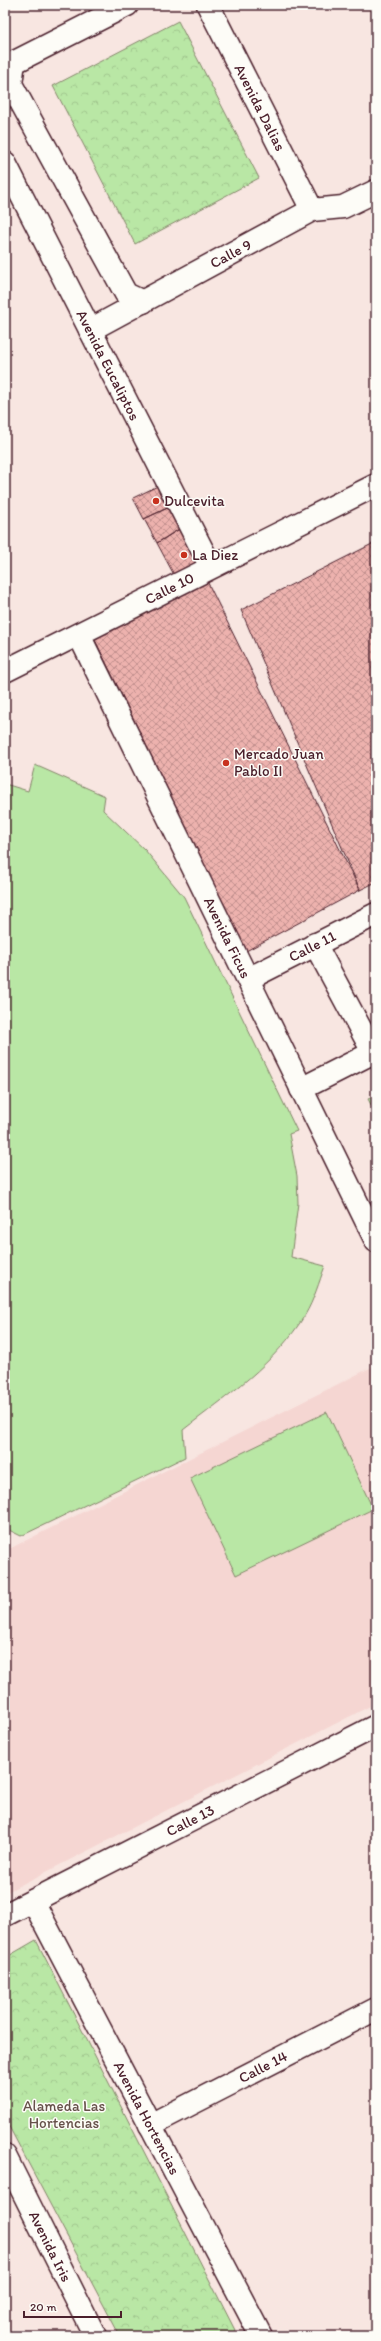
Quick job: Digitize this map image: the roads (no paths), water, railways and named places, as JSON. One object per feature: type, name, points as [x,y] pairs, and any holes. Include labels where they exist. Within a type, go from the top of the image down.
[{"type":"street","points":[[127,5],[10,65],[12,84],[126,294],[143,302]]},
{"type":"street","name":"Avenida Dalias","points":[[208,5],[312,210]]},
{"type":"street","name":"Avenida Eucaliptos","points":[[5,163],[211,567]]},
{"type":"street","name":"Calle 9","points":[[90,330],[312,210],[343,207],[376,191]]},
{"type":"street","name":"Calle 10","points":[[5,671],[376,485]]},
{"type":"street","name":"Avenida Ficus","points":[[79,635],[376,1241]]},
{"type":"street","name":"Calle 11","points":[[248,979],[376,914]]},
{"type":"street","points":[[302,1089],[375,1052],[316,944]]},
{"type":"street","name":"Calle 13","points":[[5,1915],[376,1726]]},
{"type":"street","name":"Avenida Hortencias","points":[[33,1901],[260,2336]]},
{"type":"street","name":"Calle 14","points":[[150,2125],[376,2009]]},
{"type":"street","name":"Avenida Iris","points":[[5,2156],[95,2336]]},
{"type":"place","name":"Dulcevita","points":[[156,501]]},
{"type":"place","name":"La Diez","points":[[184,555]]},
{"type":"place","name":"Mercado Juan Pablo II","points":[[226,763]]},
{"type":"park label","name":"Alameda Las Hortencias","points":[[64,2114]]}]
